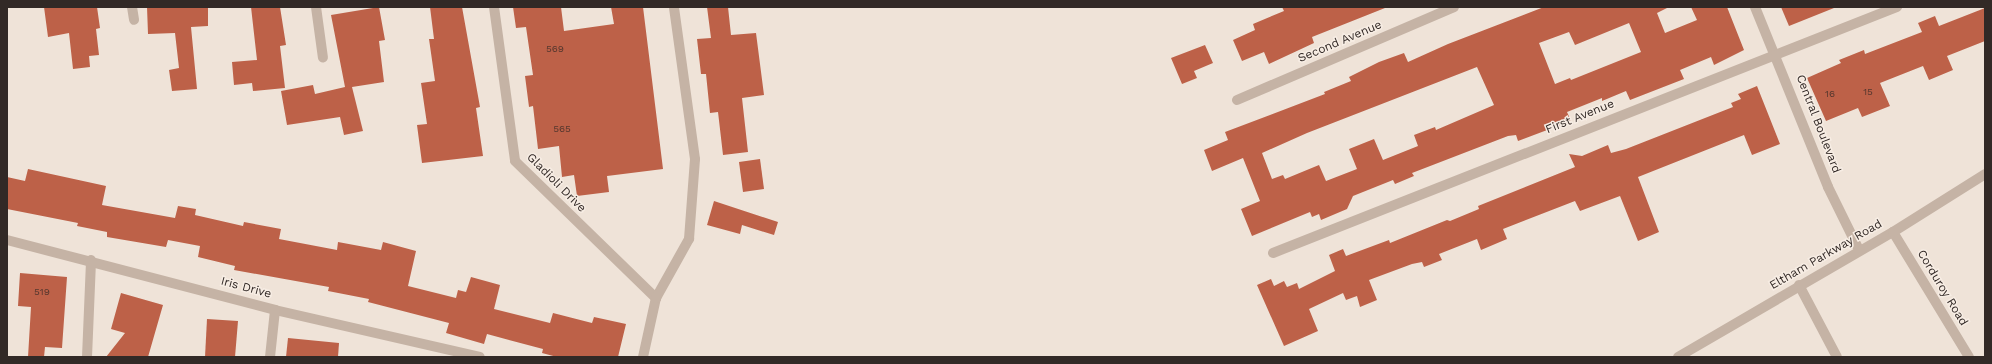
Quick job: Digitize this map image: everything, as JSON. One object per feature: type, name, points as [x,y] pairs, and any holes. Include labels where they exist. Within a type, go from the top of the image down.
[{"type":"street","points":[[132,7],[134,20]]},
{"type":"street","points":[[316,7],[323,58]]},
{"type":"street","name":"Gladioli Drive","points":[[494,7],[515,161],[656,298]]},
{"type":"street","points":[[643,357],[656,298],[689,239],[695,159],[674,7]]},
{"type":"street","name":"Second Avenue","points":[[1236,100],[1454,7]]},
{"type":"street","name":"Central Boulevard","points":[[1755,7],[1776,53],[1828,187],[1859,250]]},
{"type":"street","name":"First Avenue","points":[[1273,253],[1776,53],[1896,7]]},
{"type":"street","name":"Eltham Parkway Road","points":[[1678,357],[1859,250],[1893,232],[1985,174]]},
{"type":"street","name":"Corduroy Road","points":[[1893,232],[1969,357]]},
{"type":"street","name":"Iris Drive","points":[[7,240],[91,260],[275,310],[448,353],[480,357]]},
{"type":"street","points":[[87,357],[91,260]]},
{"type":"street","points":[[1799,285],[1837,357]]},
{"type":"street","points":[[270,357],[275,310]]},
{"type":"building","points":[[44,7],[97,7],[100,28],[96,29],[99,55],[89,56],[90,67],[73,69],[69,33],[48,37]]},
{"type":"building","points":[[147,7],[208,7],[208,26],[191,27],[197,89],[172,91],[169,70],[179,68],[175,33],[148,34]]},
{"type":"building","points":[[251,7],[280,7],[286,45],[280,46],[285,88],[253,91],[252,83],[234,85],[232,62],[257,60]]},
{"type":"building","points":[[379,7],[385,40],[379,41],[384,82],[352,87],[363,131],[344,135],[340,117],[287,125],[281,91],[313,85],[315,94],[345,87],[331,15]]},
{"type":"building","points":[[430,7],[462,7],[480,107],[476,108],[483,156],[422,163],[417,125],[427,124],[421,83],[435,81],[429,39],[434,39]]},
{"type":"building","points":[[513,7],[561,7],[564,31],[614,24],[611,7],[643,7],[663,169],[607,176],[609,192],[577,196],[574,175],[562,177],[559,146],[538,149],[533,106],[529,107],[525,76],[533,75],[526,27],[516,28]]},
{"type":"building","points":[[707,7],[728,7],[731,35],[756,33],[764,95],[742,98],[748,152],[723,155],[718,112],[710,113],[706,74],[701,74],[697,39],[711,38]]},
{"type":"building","points":[[1282,7],[1385,8],[1312,37],[1314,43],[1269,64],[1264,52],[1242,61],[1233,40],[1255,30],[1253,24],[1284,11]]},
{"type":"building","points":[[1544,7],[1669,7],[1657,13],[1665,33],[1697,20],[1691,7],[1727,7],[1744,50],[1714,65],[1711,57],[1680,70],[1684,79],[1630,100],[1626,91],[1602,101],[1602,98],[1567,112],[1571,121],[1518,141],[1516,135],[1508,136],[1412,173],[1414,176],[1395,184],[1393,180],[1353,196],[1347,209],[1321,220],[1319,214],[1312,217],[1310,212],[1252,236],[1241,209],[1260,201],[1243,158],[1212,171],[1204,150],[1228,140],[1225,132],[1325,94],[1324,92],[1351,81],[1349,77],[1379,62],[1404,53],[1408,62],[1448,44]],"holes":[[[1629,23],[1641,52],[1571,80],[1570,78],[1555,84],[1539,43],[1569,32],[1575,45]],[[1477,67],[1494,105],[1436,130],[1435,127],[1414,135],[1418,146],[1383,160],[1374,139],[1349,149],[1357,169],[1326,181],[1319,165],[1285,179],[1283,175],[1272,179],[1262,153],[1307,133]]]},
{"type":"building","points":[[1781,7],[1834,7],[1834,8],[1789,26]]},
{"type":"building","points":[[1985,8],[1985,41],[1947,56],[1953,70],[1929,80],[1923,66],[1880,83],[1890,106],[1862,117],[1858,108],[1826,121],[1807,78],[1841,63],[1839,60],[1864,50],[1865,54],[1922,32],[1918,23],[1935,16],[1939,26]]},
{"type":"building","points":[[1205,45],[1213,63],[1194,71],[1197,78],[1182,84],[1171,58]]},
{"type":"building","points":[[1757,86],[1780,144],[1752,155],[1744,135],[1638,177],[1659,232],[1638,241],[1620,196],[1580,211],[1575,201],[1503,229],[1507,239],[1481,250],[1477,239],[1439,254],[1442,260],[1424,267],[1422,262],[1412,264],[1369,280],[1377,300],[1360,307],[1357,296],[1346,300],[1343,293],[1309,309],[1318,331],[1284,346],[1257,285],[1271,279],[1274,286],[1284,281],[1287,287],[1297,283],[1299,289],[1335,271],[1329,255],[1343,249],[1346,256],[1389,240],[1390,243],[1447,220],[1450,221],[1479,209],[1478,206],[1575,167],[1569,154],[1582,156],[1608,145],[1611,153],[1626,149],[1733,107],[1731,103],[1741,99],[1738,94]]},
{"type":"building","points":[[760,159],[764,189],[743,192],[739,162]]},
{"type":"building","points":[[28,169],[106,186],[102,205],[175,218],[178,206],[196,209],[195,215],[243,226],[244,222],[281,229],[279,239],[337,250],[338,242],[381,250],[383,242],[416,251],[408,286],[456,298],[458,290],[466,292],[471,277],[500,285],[494,309],[550,323],[553,313],[592,323],[594,317],[626,324],[618,357],[557,357],[542,353],[543,349],[487,334],[484,344],[446,333],[449,323],[368,302],[369,299],[328,291],[329,287],[234,270],[235,266],[198,257],[200,246],[168,240],[166,247],[107,237],[107,232],[77,226],[78,223],[7,209],[7,177],[25,181]]},
{"type":"building","points":[[714,201],[778,222],[774,235],[742,225],[740,234],[707,225]]},
{"type":"building","points":[[20,273],[67,277],[62,348],[45,347],[44,357],[28,357],[31,307],[18,306]]},
{"type":"building","points":[[121,293],[163,305],[148,357],[106,357],[125,333],[111,329]]},
{"type":"building","points":[[207,319],[238,321],[235,357],[205,357]]},
{"type":"building","points":[[288,338],[339,343],[338,357],[286,357]]}]
